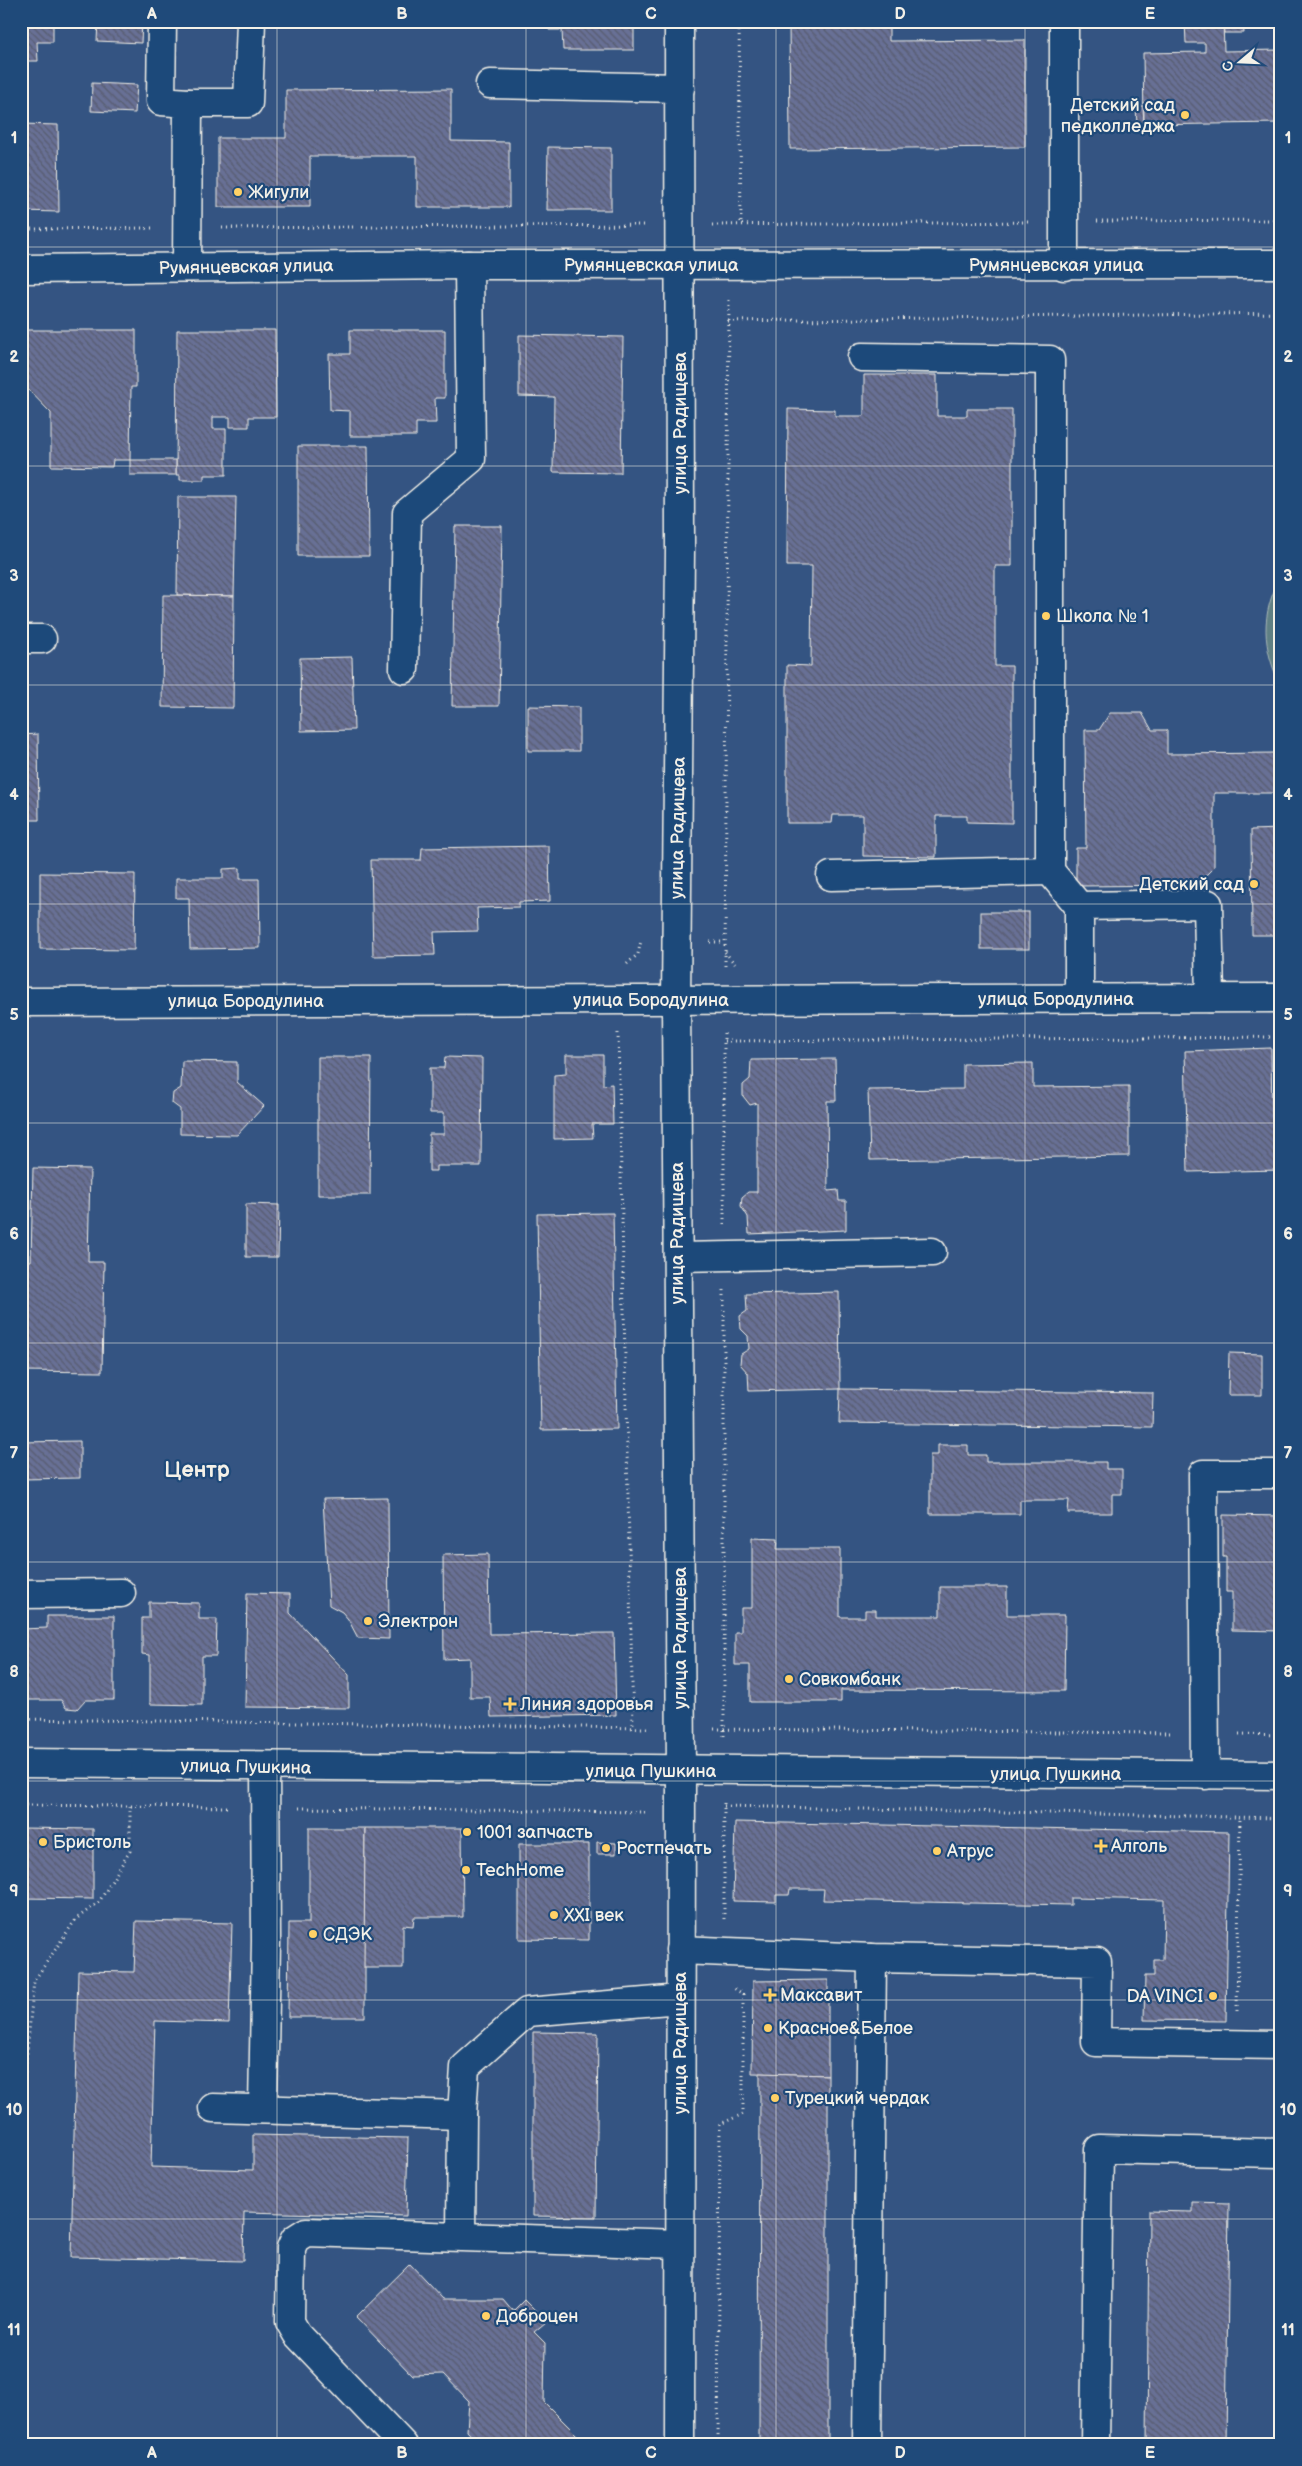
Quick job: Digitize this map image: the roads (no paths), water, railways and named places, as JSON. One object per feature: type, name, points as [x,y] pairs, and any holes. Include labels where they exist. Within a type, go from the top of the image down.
[{"type":"street","points":[[162,21],[161,101],[188,103],[248,103],[251,21]]},
{"type":"street","name":"улица Радищева","points":[[679,21],[681,266],[676,1000],[681,1771],[680,2445]]},
{"type":"street","points":[[1064,21],[1064,266]]},
{"type":"street","points":[[490,84],[680,88]]},
{"type":"street","points":[[187,267],[188,103]]},
{"type":"street","name":"Румянцевская улица","points":[[21,269],[470,265],[1064,266],[1281,264]]},
{"type":"street","points":[[404,669],[407,513],[471,459],[470,265]]},
{"type":"street","points":[[862,357],[1050,360],[1050,870],[1079,906],[1079,998]]},
{"type":"street","points":[[831,876],[1050,870]]},
{"type":"street","points":[[1079,906],[1208,904],[1210,998]]},
{"type":"street","name":"улица Бородулина","points":[[21,1002],[1281,998]]},
{"type":"street","points":[[678,1257],[932,1252]]},
{"type":"street","points":[[1205,1775],[1203,1474],[1281,1474]]},
{"type":"street","points":[[21,1594],[121,1593]]},
{"type":"street","name":"улица Пушкина","points":[[21,1763],[681,1771],[1281,1775]]},
{"type":"street","points":[[262,2109],[266,1941],[265,1767]]},
{"type":"street","points":[[680,1950],[872,1958],[1097,1962],[1096,2042],[1281,2045]]},
{"type":"street","points":[[867,2445],[872,1958]]},
{"type":"street","points":[[461,2236],[462,2115],[465,2068],[527,2012],[680,1999]]},
{"type":"street","points":[[213,2108],[462,2115]]},
{"type":"street","points":[[1095,2445],[1099,2149],[1281,2153]]},
{"type":"street","points":[[403,2445],[290,2322],[291,2248],[294,2239],[306,2232],[680,2244]]},
{"type":"place","name":"Детский сад педколледжа","points":[[1185,115]]},
{"type":"place","name":"Жигули","points":[[238,192]]},
{"type":"place","name":"Школа № 1","points":[[1046,616]]},
{"type":"place","name":"Детский сад","points":[[1254,884]]},
{"type":"place","name":"Электрон","points":[[368,1621]]},
{"type":"place","name":"Совкомбанк","points":[[789,1679]]},
{"type":"place","name":"Линия здоровья","points":[[510,1704]]},
{"type":"place","name":"1001 запчасть","points":[[467,1832]]},
{"type":"place","name":"Бристоль","points":[[43,1842]]},
{"type":"place","name":"Алголь","points":[[1101,1846]]},
{"type":"place","name":"Ростпечать","points":[[606,1848]]},
{"type":"place","name":"Атрус","points":[[937,1851]]},
{"type":"place","name":"TechHome","points":[[466,1870]]},
{"type":"place","name":"XXI век","points":[[554,1915]]},
{"type":"place","name":"СДЭК","points":[[313,1934]]},
{"type":"place","name":"Максавит","points":[[770,1995]]},
{"type":"place","name":"DA VINCI","points":[[1213,1996]]},
{"type":"place","name":"Красное&Белое","points":[[768,2028]]},
{"type":"place","name":"Турецкий чердак","points":[[775,2098]]},
{"type":"place","name":"Доброцен","points":[[486,2316]]},
{"type":"district","name":"Центр","points":[[197,1470]]}]
